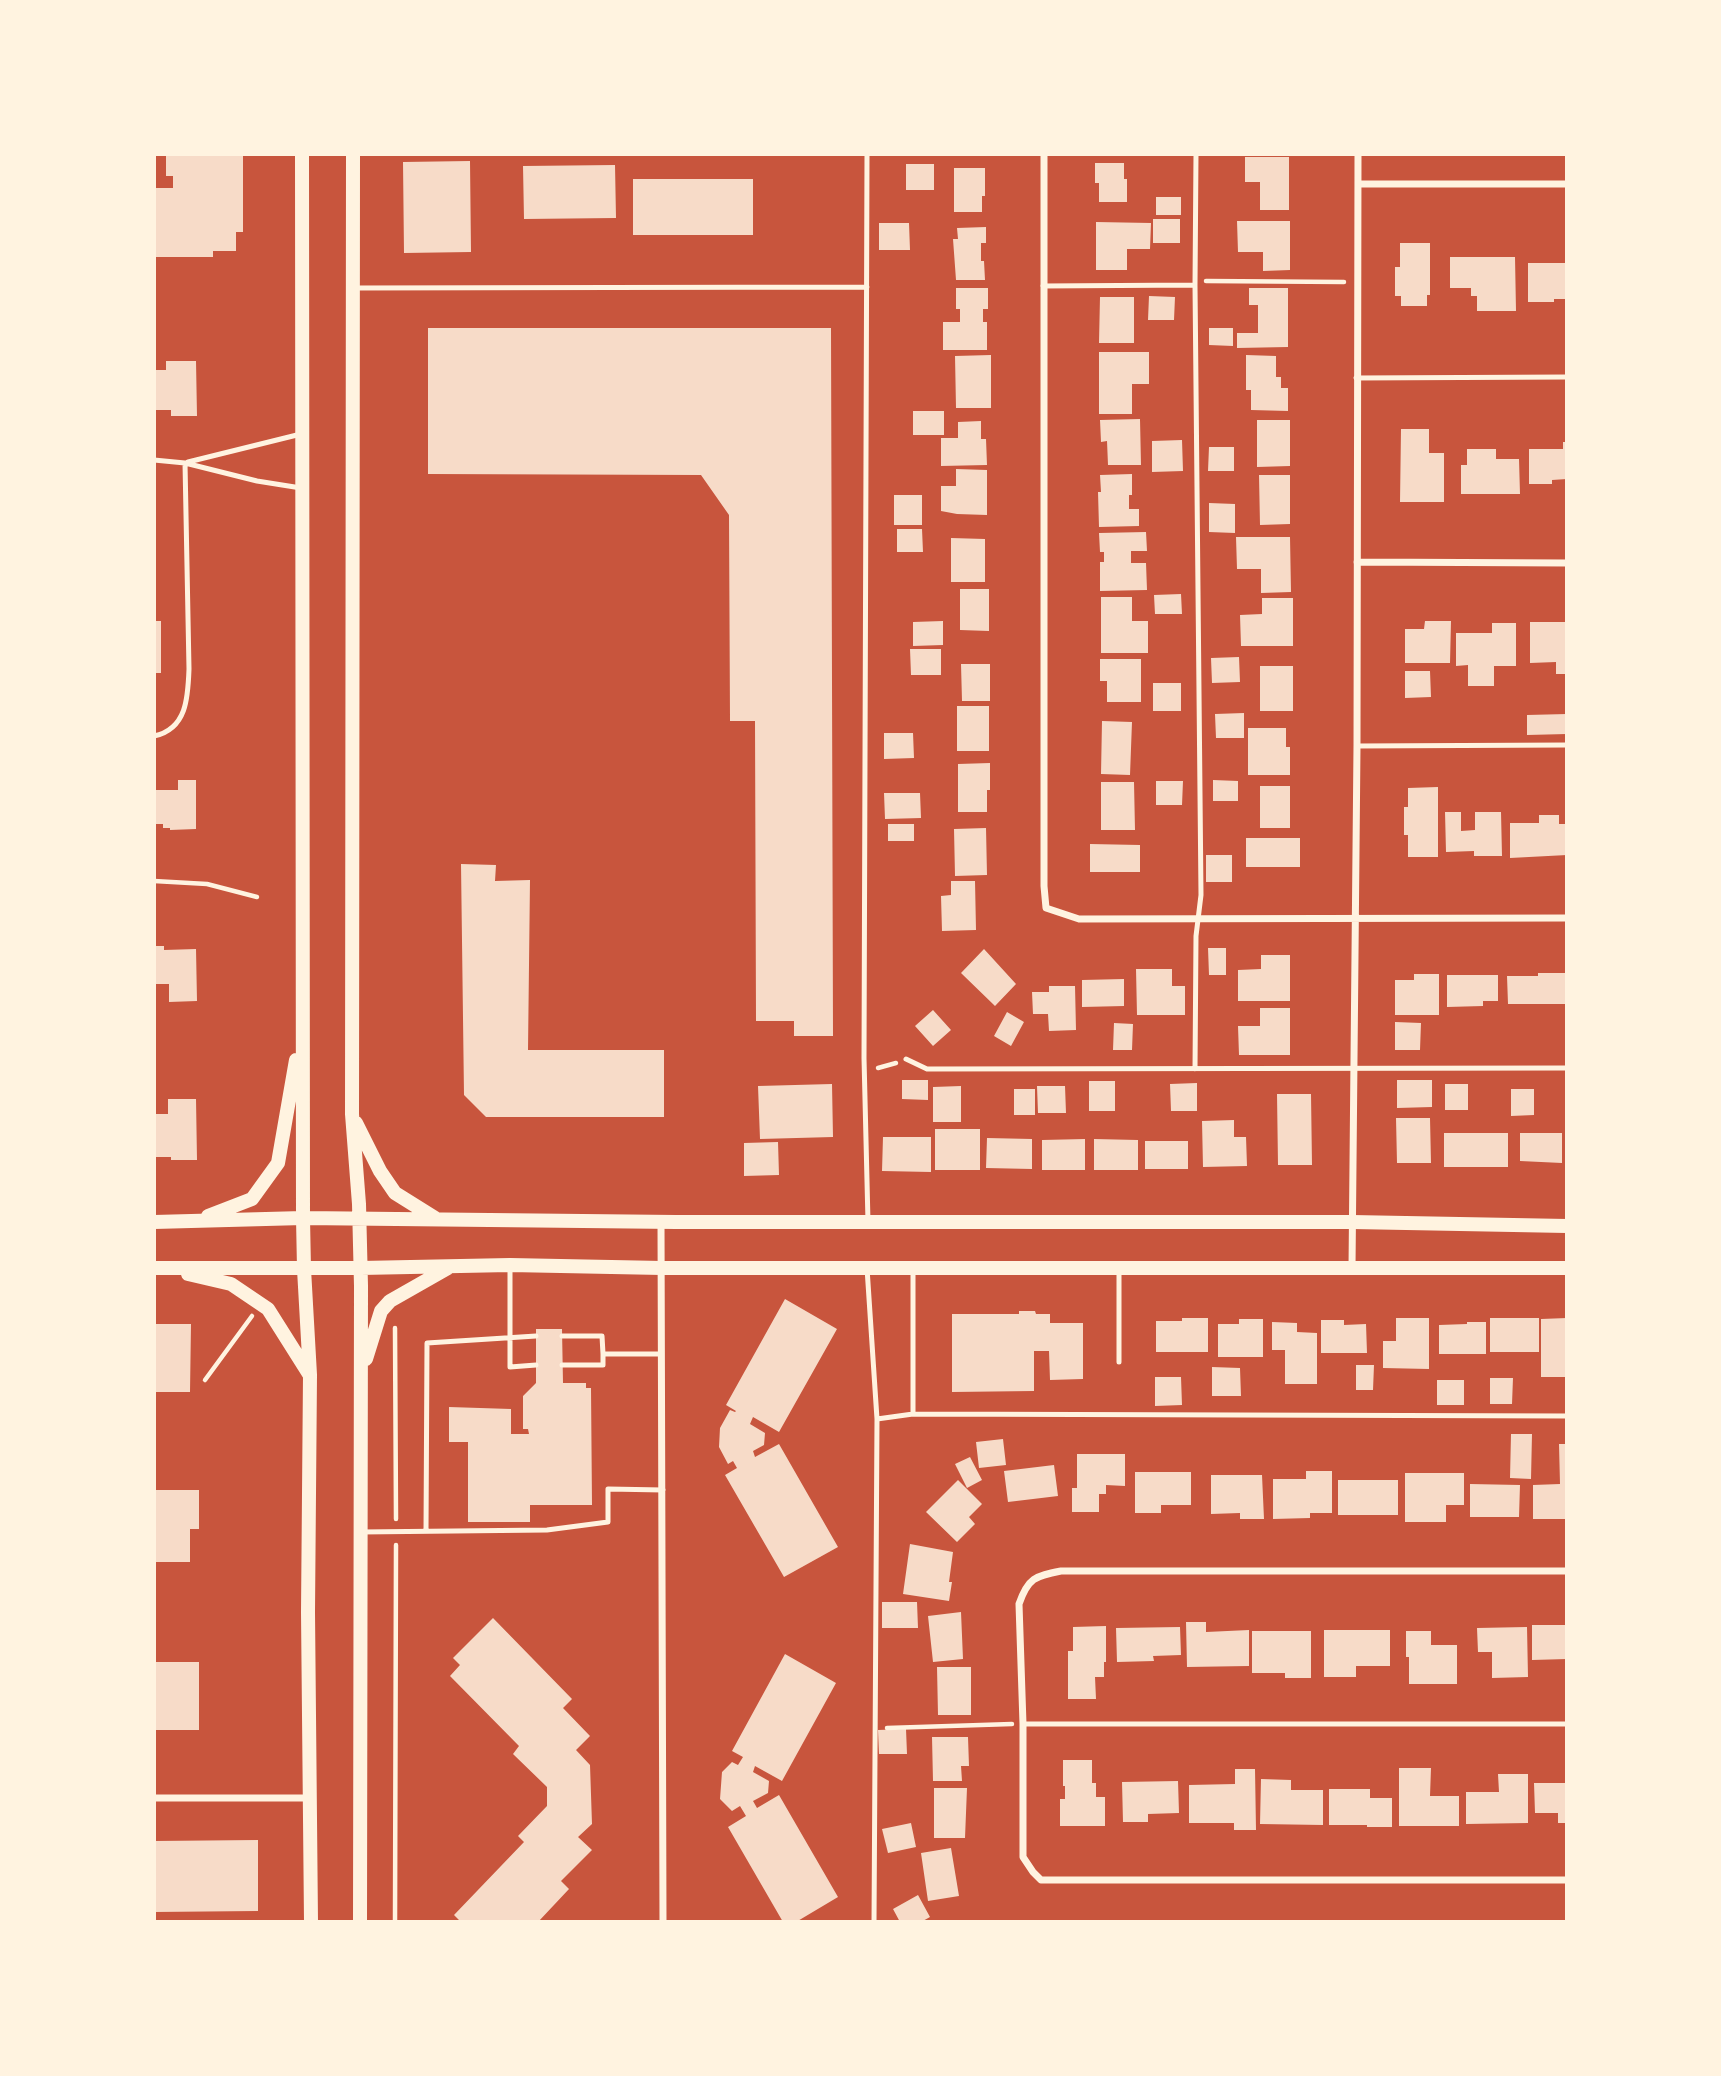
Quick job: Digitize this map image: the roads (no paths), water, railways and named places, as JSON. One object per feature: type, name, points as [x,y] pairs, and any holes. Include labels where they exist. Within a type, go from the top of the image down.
[{"type":"main road","points":[[302,154],[303,1218],[310,1375],[308,1612],[312,1922]]},
{"type":"main road","points":[[353,154],[352,1114],[361,1268],[360,1922]]},
{"type":"main road","points":[[196,1221],[252,1199],[278,1163],[303,1021]]},
{"type":"main road","points":[[352,1114],[380,1171],[395,1193],[436,1219]]},
{"type":"main road","points":[[154,1222],[303,1218],[661,1222],[1352,1222],[1567,1226]]},
{"type":"main road","points":[[159,1268],[304,1269],[510,1265],[662,1268],[1567,1268]]},
{"type":"main road","points":[[361,1373],[381,1311],[390,1301],[449,1267]]},
{"type":"main road","points":[[159,1268],[231,1284],[268,1309],[310,1375]]},
{"type":"street","points":[[1044,154],[1046,908],[1079,919],[1567,918]]},
{"type":"street","points":[[1352,1267],[1357,746],[1357,154]]},
{"type":"street","points":[[1358,184],[1567,184]]},
{"type":"street","points":[[1357,562],[1567,563]]},
{"type":"street","points":[[661,1222],[663,1922]]},
{"type":"street","points":[[1567,1571],[1061,1572],[1037,1577],[1025,1586],[1019,1604],[1023,1724],[1023,1857],[1041,1880],[1567,1880]]},
{"type":"street","points":[[154,1798],[311,1798]]},
{"type":"lane","points":[[867,154],[864,1069],[868,1222]]},
{"type":"lane","points":[[1195,1069],[1198,918],[1201,895],[1196,154]]},
{"type":"lane","points":[[1043,286],[1195,285]]},
{"type":"lane","points":[[352,288],[867,287]]},
{"type":"lane","points":[[1356,378],[1567,377]]},
{"type":"lane","points":[[185,463],[301,433]]},
{"type":"lane","points":[[154,460],[185,463],[257,481],[301,488]]},
{"type":"lane","points":[[154,736],[162,735],[176,724],[188,703],[185,463]]},
{"type":"lane","points":[[1357,746],[1567,745]]},
{"type":"lane","points":[[906,1059],[927,1069],[1567,1068]]},
{"type":"lane","points":[[510,1265],[510,1367],[536,1366]]},
{"type":"lane","points":[[1119,1267],[1119,1362]]},
{"type":"lane","points":[[867,1268],[877,1419],[874,1922]]},
{"type":"lane","points":[[913,1268],[914,1414]]},
{"type":"lane","points":[[426,1531],[427,1343],[536,1336]]},
{"type":"lane","points":[[562,1336],[602,1336],[603,1354],[603,1365],[562,1365]]},
{"type":"lane","points":[[603,1354],[661,1354]]},
{"type":"lane","points":[[877,1419],[914,1414],[1567,1416]]},
{"type":"lane","points":[[361,1532],[547,1530],[608,1522],[608,1489],[663,1490]]},
{"type":"lane","points":[[1023,1724],[1567,1724]]}]
